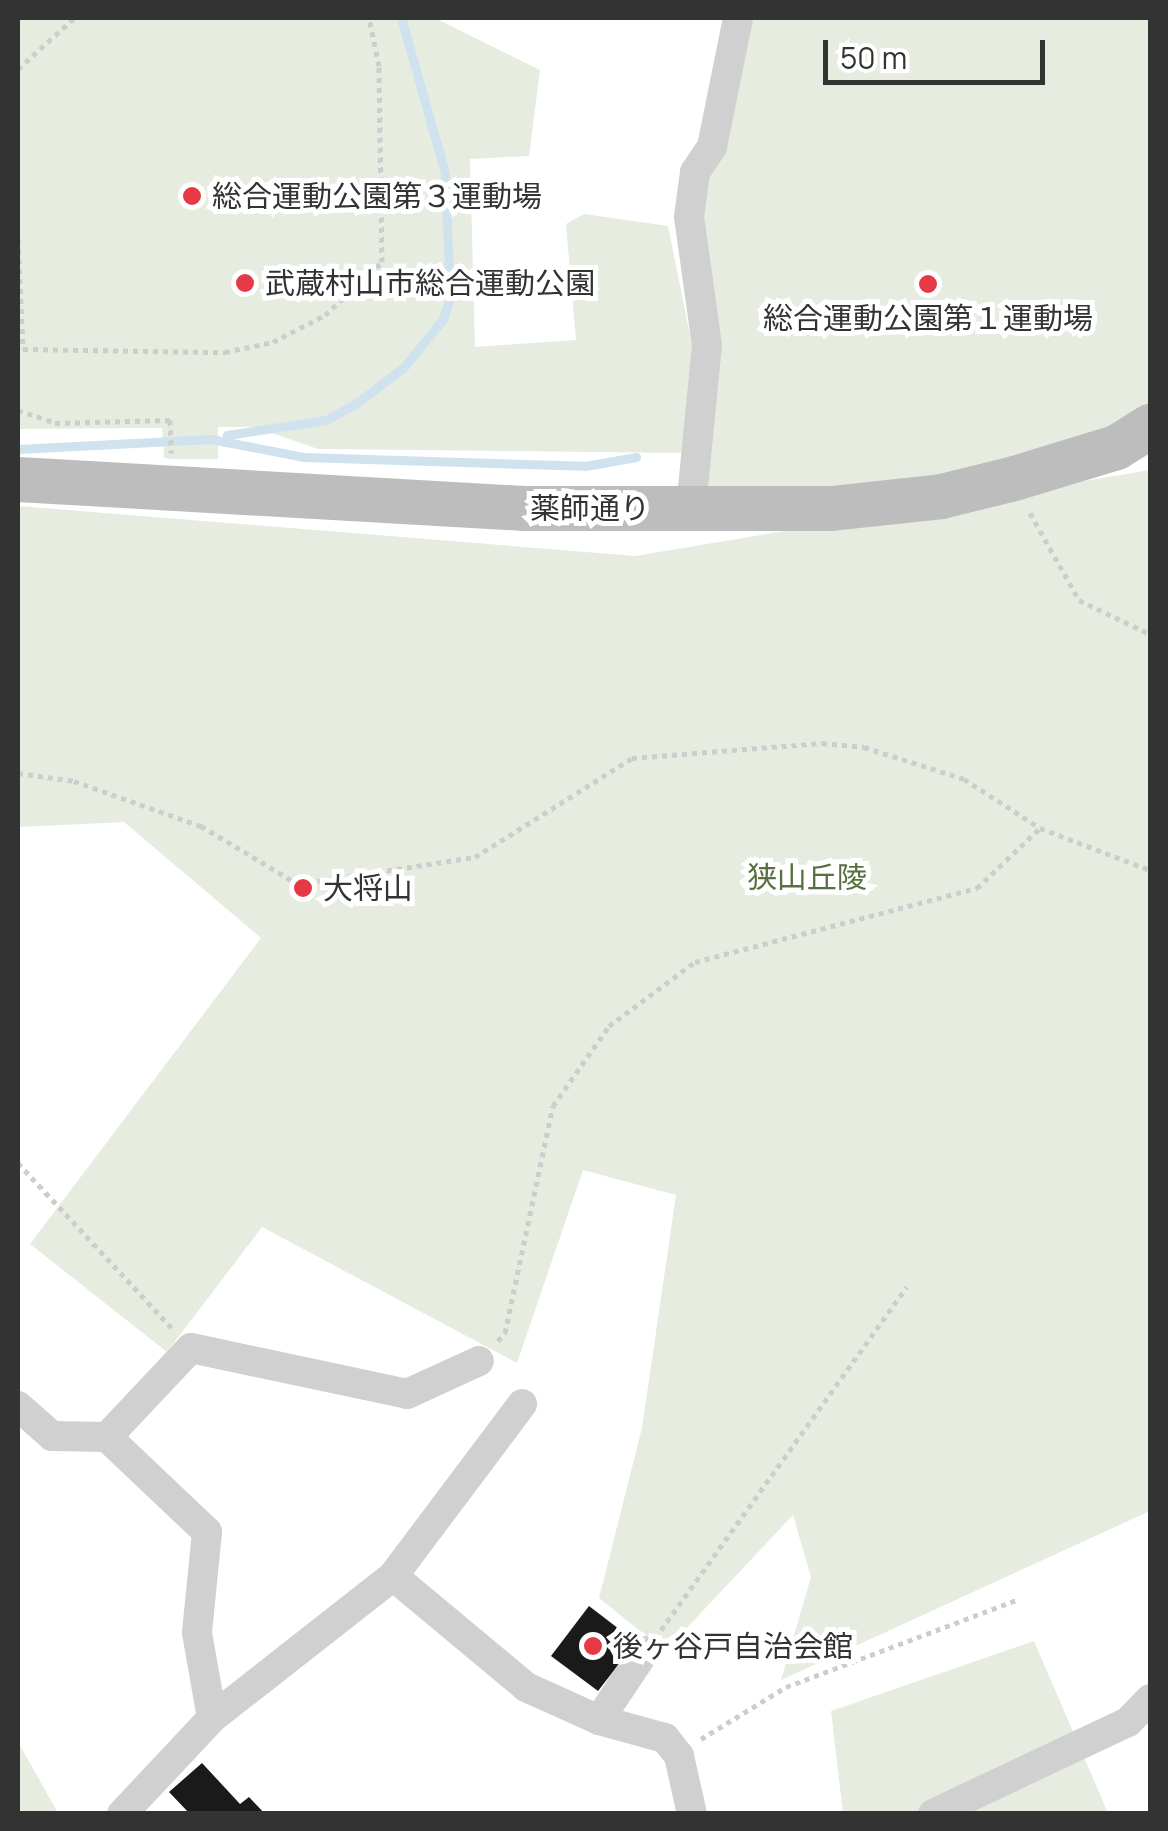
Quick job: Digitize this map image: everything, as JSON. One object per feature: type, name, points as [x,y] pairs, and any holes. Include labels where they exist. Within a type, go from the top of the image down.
[{"type":"street","points":[[690,508],[707,346],[689,217],[695,172],[712,147],[738,18]]},
{"type":"street","name":"薬師通り","points":[[18,479],[524,508],[831,508],[941,496],[1014,478],[1116,446],[1150,426]]},
{"type":"street","points":[[107,1437],[191,1348],[407,1394],[479,1361]]},
{"type":"street","points":[[122,1814],[212,1718],[393,1576],[522,1404]]},
{"type":"street","points":[[18,1406],[52,1436],[107,1437],[207,1532],[196,1633],[212,1718]]},
{"type":"street","points":[[393,1576],[526,1687],[598,1720],[665,1738],[679,1756],[692,1814]]},
{"type":"street","points":[[598,1720],[645,1651]]},
{"type":"street","points":[[932,1814],[1128,1722],[1150,1699]]},
{"type":"path","points":[[18,69],[74,18]]},
{"type":"path","points":[[18,239],[20,352],[225,352],[273,342],[325,315],[382,262],[379,66],[369,18]]},
{"type":"path","points":[[18,410],[56,423],[170,420],[172,459]]},
{"type":"path","points":[[1014,478],[1079,600],[1150,634]]},
{"type":"path","points":[[18,773],[74,780],[201,826],[298,884],[475,857],[632,758],[666,753],[864,746],[964,779],[1040,828],[1150,870]]},
{"type":"path","points":[[479,1361],[505,1333],[553,1106],[608,1026],[695,962],[977,888],[1040,828]]},
{"type":"path","points":[[18,1163],[191,1348]]},
{"type":"path","points":[[645,1651],[907,1287]]},
{"type":"path","points":[[679,1756],[734,1715],[786,1688],[1018,1599]]},
{"type":"green space","name":"武蔵村山市総合運動公園","points":[[435,18],[540,70],[529,156],[470,159],[475,347],[576,340],[566,224],[584,214],[668,226],[692,345],[683,453],[318,449],[254,427],[218,427],[218,459],[172,459],[164,458],[162,428],[18,429],[18,19]]},
{"type":"green space","name":"総合運動公園第１運動場","points":[[751,18],[1150,18],[1150,414],[958,492],[695,521],[696,219]]},
{"type":"green space","name":"狭山丘陵","points":[[1150,470],[1150,1511],[781,1680],[811,1577],[793,1515],[665,1651],[599,1598],[642,1428],[676,1195],[583,1170],[517,1363],[262,1227],[167,1352],[30,1244],[261,938],[124,822],[18,827],[18,506],[635,556]]},
{"type":"green space","points":[[1034,1641],[1108,1813],[843,1813],[831,1711]]},
{"type":"green space","points":[[18,1742],[58,1813],[18,1813]]},
{"type":"building","points":[[589,1606],[636,1642],[598,1691],[551,1656]]},
{"type":"building","points":[[202,1763],[240,1804],[249,1797],[265,1814],[190,1814],[169,1792]]},
{"type":"waterway","points":[[225,442],[227,435],[326,420],[357,403],[404,367],[443,319],[450,299],[445,173],[401,18]]},
{"type":"waterway","points":[[18,449],[211,439],[304,457],[585,466],[636,457]]},
{"type":"place","name":"総合運動公園第３運動場","points":[[192,196]]},
{"type":"place","name":"武蔵村山市総合運動公園","points":[[245,283]]},
{"type":"place","name":"総合運動公園第１運動場","points":[[928,284]]},
{"type":"place","name":"大将山","points":[[303,888]]},
{"type":"place","name":"後ヶ谷戸自治会館","points":[[593,1646]]}]
